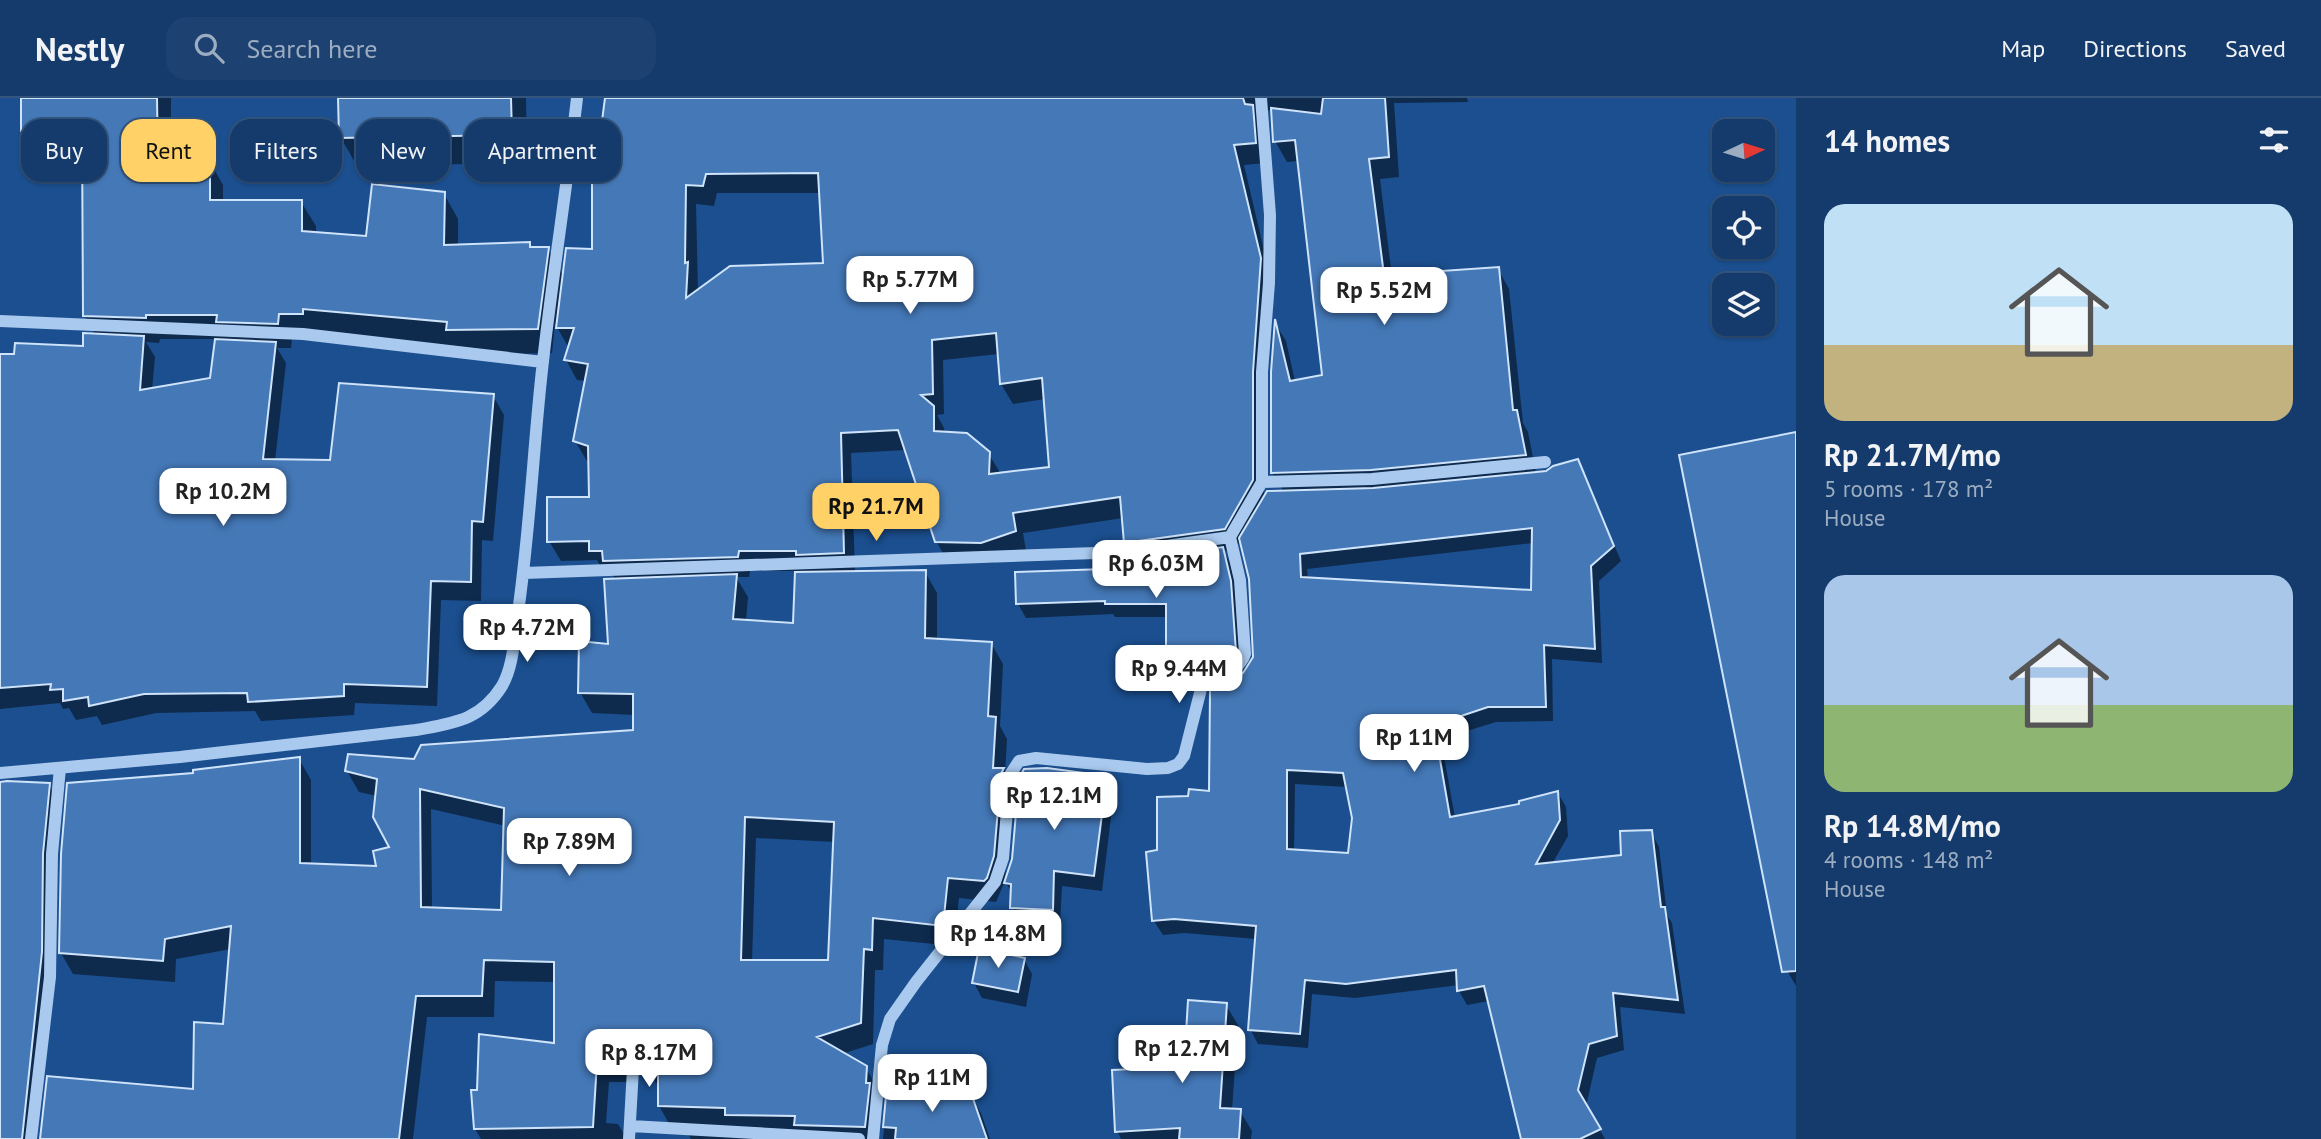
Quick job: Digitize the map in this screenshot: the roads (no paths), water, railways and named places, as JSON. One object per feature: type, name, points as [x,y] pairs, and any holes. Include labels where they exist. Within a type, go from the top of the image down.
[{"type":"street","points":[[0,773],[416,730],[448,724],[478,714],[491,701],[507,672],[524,573],[543,362],[577,98]]},
{"type":"street","points":[[873,1139],[882,1045],[890,1019],[995,882],[1003,858],[1010,775],[1019,761],[1036,758],[1147,769],[1168,768],[1178,764],[1184,756],[1202,685],[1217,675],[1236,669],[1242,663],[1245,654],[1240,580],[1230,537],[1262,482],[1262,372],[1269,283],[1270,215],[1261,98]]},
{"type":"street","points":[[0,321],[303,334],[543,362]]},
{"type":"street","points":[[1262,482],[1372,479],[1545,462]]},
{"type":"street","points":[[524,573],[1124,552],[1230,537]]},
{"type":"street","points":[[31,1139],[51,977],[52,854],[60,768]]},
{"type":"street","points":[[634,1051],[630,1132],[859,1139]]}]
